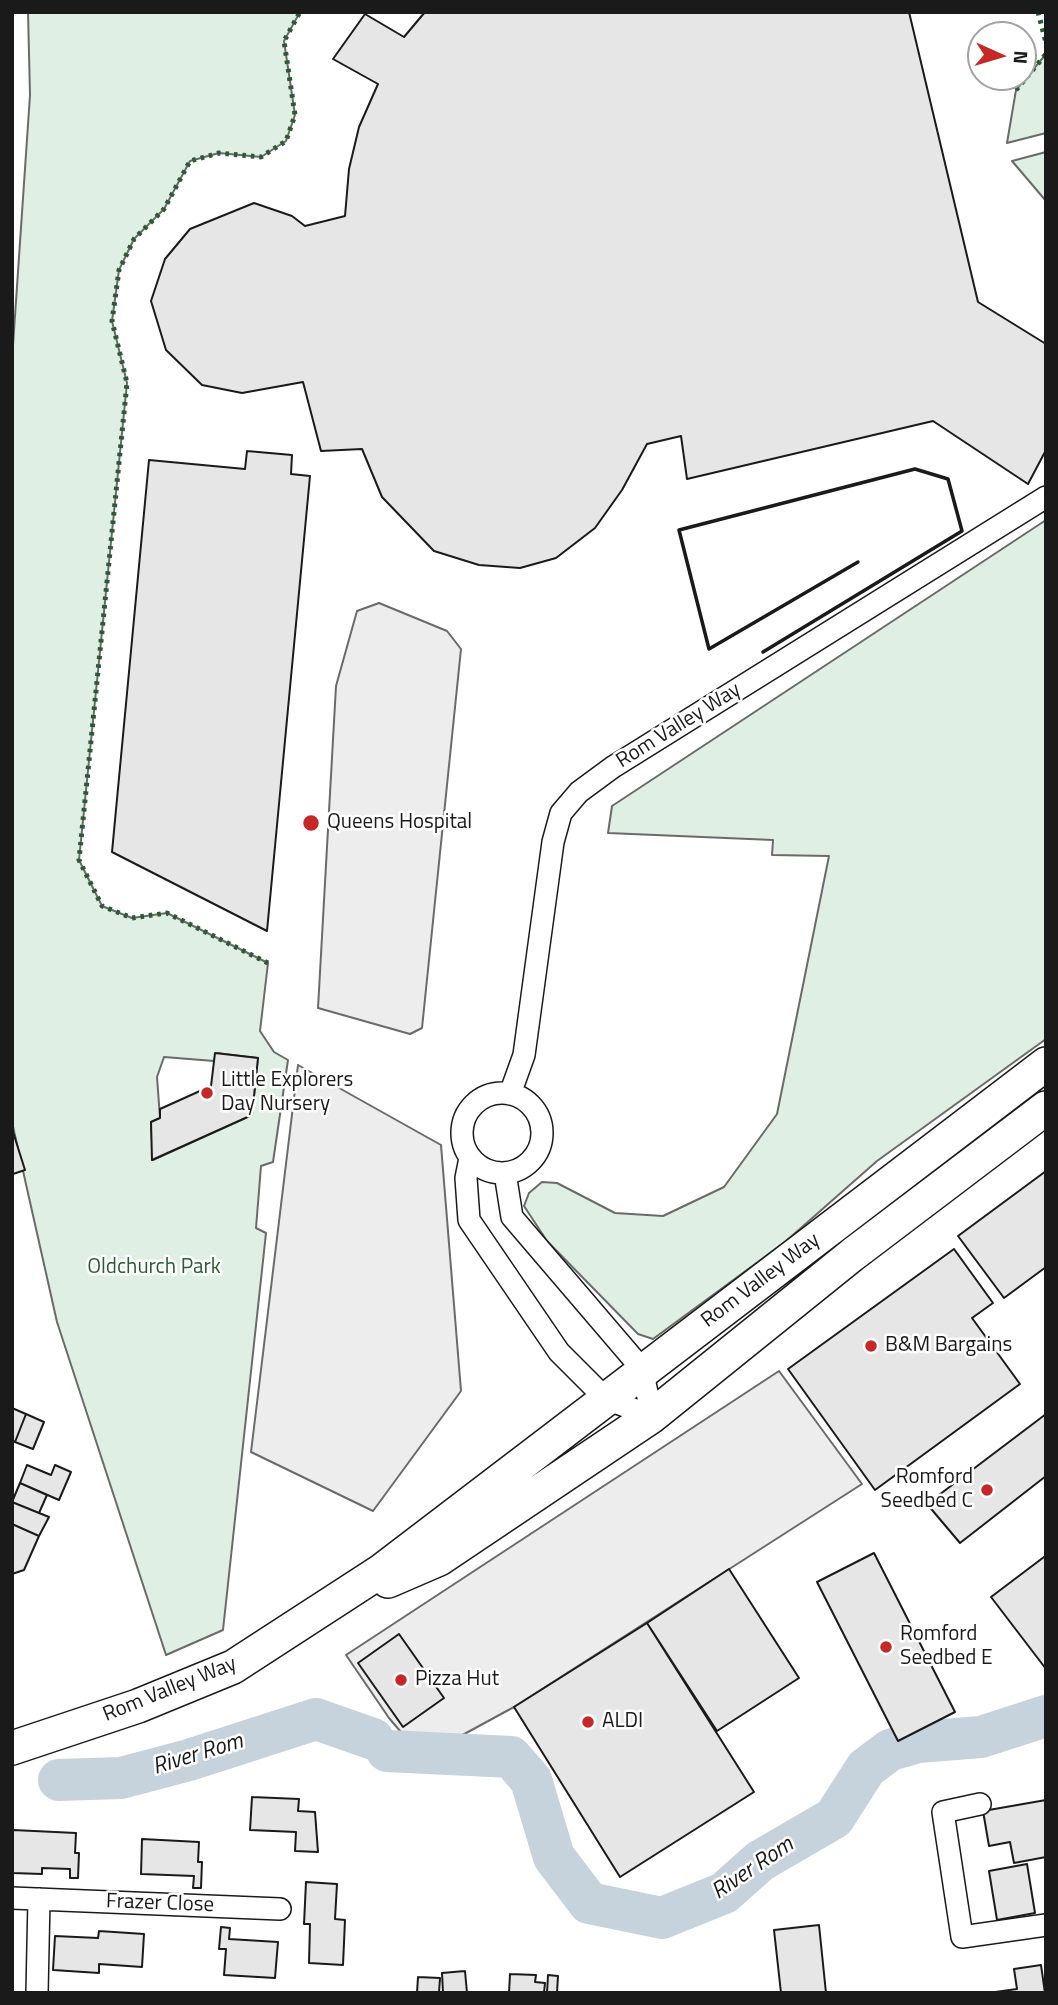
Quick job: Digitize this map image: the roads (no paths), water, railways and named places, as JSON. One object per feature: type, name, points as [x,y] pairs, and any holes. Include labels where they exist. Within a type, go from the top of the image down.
[{"type":"main road","name":"Rom Valley Way","points":[[12,1748],[138,1706],[233,1667],[381,1571],[642,1369],[1046,1064]]},
{"type":"main road","name":"Rom Valley Way","points":[[318,1612],[439,1559],[652,1416],[852,1255],[1046,1108]]},
{"type":"street","name":"Rom Valley Way","points":[[510,1094],[524,1055],[553,842],[561,813],[579,792],[613,767],[1046,496]]},
{"type":"street","points":[[495,1093],[510,1094],[522,1098],[538,1117],[541,1142],[530,1161],[505,1173],[485,1170],[470,1158],[461,1136],[469,1110],[480,1099],[495,1093]]},
{"type":"street","points":[[470,1158],[466,1178],[469,1220],[559,1352],[606,1399],[652,1416]]},
{"type":"street","points":[[505,1173],[512,1217],[642,1369],[652,1416]]},
{"type":"street","points":[[980,1804],[943,1812],[962,1937],[1046,1925]]},
{"type":"street","name":"Frazer Close","points":[[12,1898],[280,1909]]},
{"type":"street","points":[[37,1993],[39,1899]]},
{"type":"waterway","name":"River Rom","points":[[387,1751],[511,1757],[531,1780],[554,1857],[589,1903],[662,1918],[724,1893],[760,1861],[834,1818],[866,1768],[890,1750],[918,1742],[981,1737],[1046,1716]]},
{"type":"waterway","name":"River Rom","points":[[59,1780],[121,1778],[189,1760],[316,1719],[373,1739]]},
{"type":"place","name":"Queens Hospital","points":[[311,823]]},
{"type":"place","name":"Little Explorers Day Nursery","points":[[207,1093]]},
{"type":"place","name":"B&M Bargains","points":[[871,1346]]},
{"type":"place","name":"Romford Seedbed C","points":[[987,1490]]},
{"type":"place","name":"Romford Seedbed E","points":[[886,1647]]},
{"type":"place","name":"Pizza Hut","points":[[401,1680]]},
{"type":"place","name":"ALDI","points":[[588,1722]]},
{"type":"park label","name":"Oldchurch Park","points":[[154,1268]]}]
